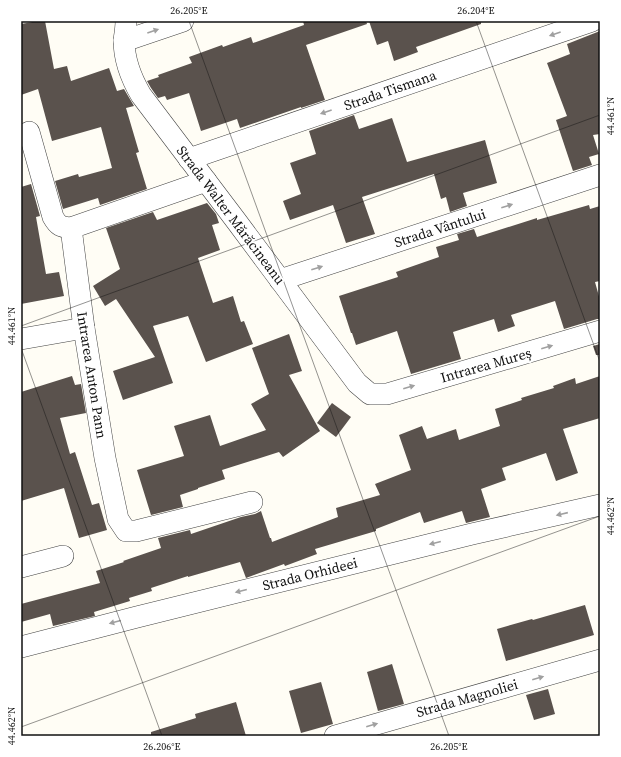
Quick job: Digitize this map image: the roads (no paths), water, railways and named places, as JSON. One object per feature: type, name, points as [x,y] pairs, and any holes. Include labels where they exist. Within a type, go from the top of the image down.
[{"type":"street","points":[[125,31],[183,21]]},
{"type":"street","name":"Strada Tismana","points":[[189,159],[592,21]]},
{"type":"street","name":"Strada Walter Mărăcineanu","points":[[125,31],[125,54],[127,65],[135,86],[357,383],[370,394]]},
{"type":"street","points":[[29,132],[53,217],[57,224],[63,227],[71,228],[206,181]]},
{"type":"street","name":"Strada Vântului","points":[[280,280],[600,175]]},
{"type":"street","name":"Intrarea Anton Pann","points":[[71,228],[84,328],[105,458],[118,519],[126,531],[136,531],[252,502]]},
{"type":"street","points":[[21,340],[84,328]]},
{"type":"street","name":"Intrarea Mureș","points":[[370,394],[387,394],[600,331]]},
{"type":"street","name":"Strada Orhideei","points":[[21,647],[472,534],[600,505]]},
{"type":"street","points":[[21,566],[63,556]]},
{"type":"street","name":"Strada Magnoliei","points":[[335,736],[600,660]]}]
